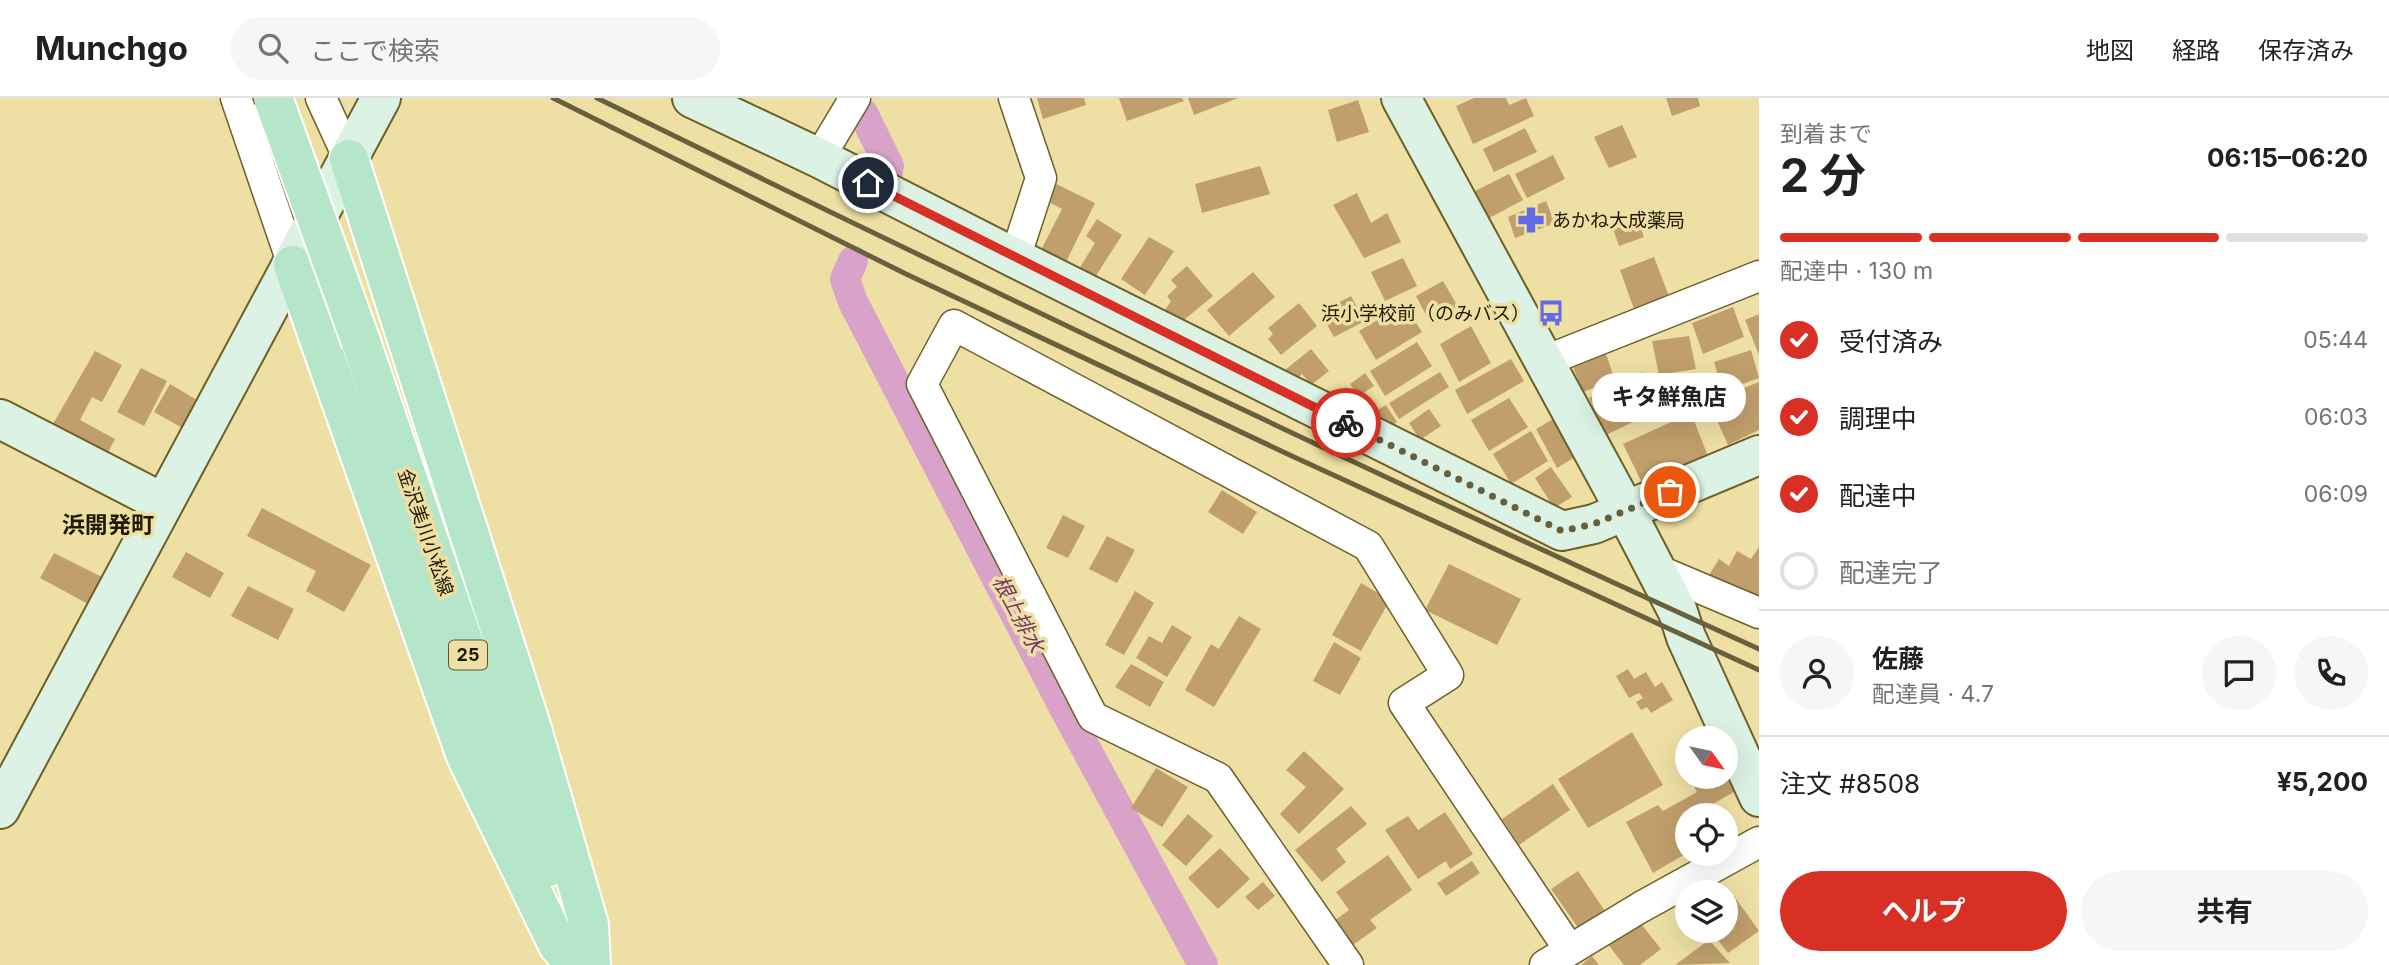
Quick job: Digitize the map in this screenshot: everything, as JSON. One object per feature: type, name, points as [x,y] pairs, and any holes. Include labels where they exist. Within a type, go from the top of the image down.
[{"type":"main road","name":"金沢美川小松線","points":[[273,98],[361,342],[493,728],[584,965]]},
{"type":"main road","points":[[349,159],[533,729],[589,925],[591,965]]},
{"type":"main road","points":[[293,265],[466,756],[558,945],[575,965]]},
{"type":"street","points":[[236,98],[293,265]]},
{"type":"street","points":[[321,98],[349,159]]},
{"type":"street","points":[[0,809],[381,98]]},
{"type":"street","points":[[692,98],[820,158],[1562,531],[1594,524],[1759,455]]},
{"type":"street","points":[[820,158],[855,98]]},
{"type":"street","points":[[1014,98],[1041,178],[1015,258]]},
{"type":"street","points":[[1401,98],[1656,569],[1678,612],[1686,637],[1759,797]]},
{"type":"street","points":[[1545,361],[1759,276]]},
{"type":"street","points":[[1348,965],[1218,778],[1093,717],[922,384],[954,326],[1368,546],[1448,675],[1404,703],[1557,957],[1759,842]]},
{"type":"street","points":[[0,419],[163,503]]},
{"type":"street","points":[[1656,569],[1759,614]]},
{"type":"building","points":[[1037,98],[1084,98],[1086,105],[1043,119]]},
{"type":"building","points":[[1119,98],[1182,98],[1184,101],[1127,121]]},
{"type":"building","points":[[1188,98],[1238,98],[1194,115]]},
{"type":"building","points":[[1474,98],[1506,98],[1509,105],[1526,98],[1534,116],[1473,144],[1456,106]]},
{"type":"building","points":[[1666,98],[1698,98],[1700,106],[1672,116]]},
{"type":"building","points":[[1358,100],[1369,132],[1337,142],[1328,110]]},
{"type":"building","points":[[1622,125],[1637,157],[1609,168],[1594,137]]},
{"type":"building","points":[[1525,128],[1537,152],[1494,172],[1483,149]]},
{"type":"building","points":[[1553,155],[1565,179],[1527,198],[1515,174]]},
{"type":"building","points":[[1260,166],[1270,194],[1202,213],[1195,184]]},
{"type":"building","points":[[1509,174],[1523,200],[1480,223],[1467,195]]},
{"type":"building","points":[[1050,181],[1095,203],[1065,264],[1040,252],[1062,209],[1041,198]]},
{"type":"building","points":[[1357,193],[1371,223],[1387,213],[1401,242],[1364,258],[1333,205]]},
{"type":"building","name":"あかね大成薬局","points":[[1546,201],[1555,223],[1515,238],[1508,217]]},
{"type":"building","points":[[1097,219],[1122,235],[1094,279],[1079,269],[1095,243],[1086,236]]},
{"type":"building","points":[[1638,220],[1644,237],[1619,246],[1613,229]]},
{"type":"building","points":[[1149,237],[1174,251],[1145,295],[1121,279]]},
{"type":"building","points":[[1654,257],[1670,299],[1635,312],[1620,270]]},
{"type":"building","points":[[1403,258],[1417,286],[1385,301],[1371,272]]},
{"type":"building","points":[[1187,266],[1213,296],[1179,324],[1163,313],[1171,301],[1167,296],[1177,287],[1171,280]]},
{"type":"building","points":[[1253,272],[1275,297],[1229,336],[1207,310]]},
{"type":"building","points":[[1443,281],[1460,310],[1432,326],[1416,296]]},
{"type":"building","points":[[1351,296],[1365,321],[1334,337],[1320,312]]},
{"type":"building","points":[[1299,303],[1317,326],[1281,355],[1268,339],[1273,334],[1268,328]]},
{"type":"building","points":[[1404,304],[1422,332],[1376,360],[1359,331]]},
{"type":"building","points":[[1733,307],[1744,337],[1703,354],[1692,323]]},
{"type":"building","points":[[1759,314],[1759,355],[1745,320]]},
{"type":"building","points":[[1471,326],[1491,363],[1459,382],[1440,344]]},
{"type":"building","points":[[1689,336],[1696,369],[1659,375],[1652,341]]},
{"type":"building","points":[[1417,342],[1432,366],[1385,396],[1370,371]]},
{"type":"building","points":[[1311,349],[1329,371],[1311,385],[1302,374],[1294,381],[1285,370]]},
{"type":"building","points":[[1751,350],[1759,378],[1723,391],[1714,362]]},
{"type":"building","points":[[95,351],[122,365],[102,402],[92,397],[80,420],[115,439],[103,462],[61,441],[67,431],[53,424]]},
{"type":"building","points":[[1606,354],[1615,380],[1583,392],[1573,367]]},
{"type":"building","points":[[1511,359],[1524,381],[1467,414],[1455,390]]},
{"type":"building","points":[[141,368],[167,381],[144,426],[117,412]]},
{"type":"building","points":[[1440,372],[1449,387],[1399,419],[1389,403]]},
{"type":"building","points":[[1643,372],[1660,409],[1606,435],[1589,398]]},
{"type":"building","points":[[1365,373],[1374,386],[1359,396],[1350,384]]},
{"type":"building","points":[[1759,382],[1759,430],[1728,445],[1709,402]]},
{"type":"building","points":[[170,384],[202,403],[186,430],[154,412]]},
{"type":"building","points":[[1509,398],[1528,427],[1489,451],[1471,420]]},
{"type":"building","points":[[1386,405],[1397,422],[1390,426],[1371,414]]},
{"type":"building","points":[[1429,409],[1441,426],[1420,440],[1409,423]]},
{"type":"building","points":[[1691,413],[1708,456],[1643,485],[1623,444]]},
{"type":"building","points":[[1558,416],[1580,454],[1557,468],[1536,429]]},
{"type":"building","points":[[1531,431],[1548,461],[1511,484],[1493,454]]},
{"type":"building","points":[[1551,467],[1572,497],[1554,508],[1535,478]]},
{"type":"building","points":[[1222,490],[1257,512],[1243,534],[1208,512]]},
{"type":"building","points":[[262,508],[371,565],[344,612],[306,591],[316,571],[247,536]]},
{"type":"building","points":[[1063,515],[1085,526],[1068,558],[1046,548]]},
{"type":"building","points":[[1107,536],[1135,550],[1117,583],[1089,569]]},
{"type":"building","points":[[1759,547],[1759,605],[1709,575],[1719,559],[1729,566],[1737,551],[1751,559]]},
{"type":"building","points":[[186,552],[224,573],[210,598],[172,577]]},
{"type":"building","points":[[54,553],[104,578],[90,605],[40,578]]},
{"type":"building","points":[[1449,564],[1521,599],[1497,645],[1425,610]]},
{"type":"building","points":[[1361,583],[1390,600],[1361,651],[1332,635]]},
{"type":"building","points":[[248,586],[294,609],[278,640],[231,616]]},
{"type":"building","points":[[1135,591],[1154,603],[1124,655],[1105,645]]},
{"type":"building","points":[[1239,616],[1261,629],[1214,707],[1185,690],[1211,644],[1219,649]]},
{"type":"building","points":[[1172,625],[1192,637],[1167,677],[1136,658],[1149,636],[1162,643]]},
{"type":"building","points":[[1334,642],[1361,658],[1340,695],[1313,681]]},
{"type":"building","points":[[1131,664],[1164,682],[1150,707],[1115,687]]},
{"type":"building","points":[[1628,669],[1634,679],[1646,672],[1655,687],[1662,682],[1673,700],[1651,713],[1647,707],[1641,710],[1636,702],[1643,698],[1639,693],[1629,698],[1616,676]]},
{"type":"building","points":[[1632,732],[1663,785],[1588,828],[1558,779]]},
{"type":"building","points":[[1304,751],[1344,789],[1299,834],[1280,814],[1306,787],[1286,770]]},
{"type":"building","points":[[1156,768],[1188,787],[1162,827],[1131,808]]},
{"type":"building","points":[[1553,784],[1570,810],[1519,845],[1502,819]]},
{"type":"building","points":[[1695,789],[1739,789],[1714,803],[1677,803],[1697,792]]},
{"type":"building","points":[[1675,804],[1675,860],[1653,873],[1626,822],[1658,805],[1663,811]]},
{"type":"building","points":[[1351,806],[1367,824],[1336,849],[1346,862],[1322,882],[1295,850]]},
{"type":"building","points":[[1445,812],[1473,854],[1450,869],[1446,861],[1418,879],[1385,830],[1408,816],[1418,830]]},
{"type":"building","points":[[1188,814],[1213,836],[1186,866],[1162,845]]},
{"type":"building","points":[[1220,848],[1250,879],[1218,909],[1188,878]]},
{"type":"building","points":[[1388,855],[1412,890],[1370,920],[1377,928],[1344,951],[1327,926],[1349,910],[1336,892]]},
{"type":"building","points":[[1472,861],[1480,873],[1446,896],[1437,883]]},
{"type":"building","points":[[1578,871],[1607,914],[1581,932],[1551,889]]},
{"type":"building","points":[[1263,882],[1275,896],[1258,910],[1245,897]]},
{"type":"building","points":[[1738,902],[1759,931],[1728,953],[1720,943],[1738,943]]},
{"type":"building","points":[[1638,920],[1661,949],[1640,965],[1624,965],[1607,943]]},
{"type":"building","points":[[1705,943],[1712,943],[1730,963],[1675,965]]},
{"type":"building","points":[[1592,956],[1599,965],[1581,965]]},
{"type":"waterway","name":"根上排水","points":[[863,113],[889,166],[887,176]]},
{"type":"waterway","name":"根上排水","points":[[853,261],[845,279],[853,302],[1064,708],[1203,965]]},
{"type":"railway","points":[[553,98],[906,274],[1294,457],[1759,670]]},
{"type":"railway","points":[[597,98],[1176,378],[1759,649]]},
{"type":"way so far","points":[[1346,423],[1562,531],[1594,524],[1670,492]]},
{"type":"place","name":"あかね大成薬局","points":[[1531,220]]},
{"type":"place","name":"浜小学校前（のみバス）","points":[[1551,313]]},
{"type":"place","name":"キタ鮮魚店","points":[[1670,492]]},
{"type":"district","name":"浜開発町","points":[[108,525]]},
{"type":"route","points":[[868,183],[1346,423]]}]
